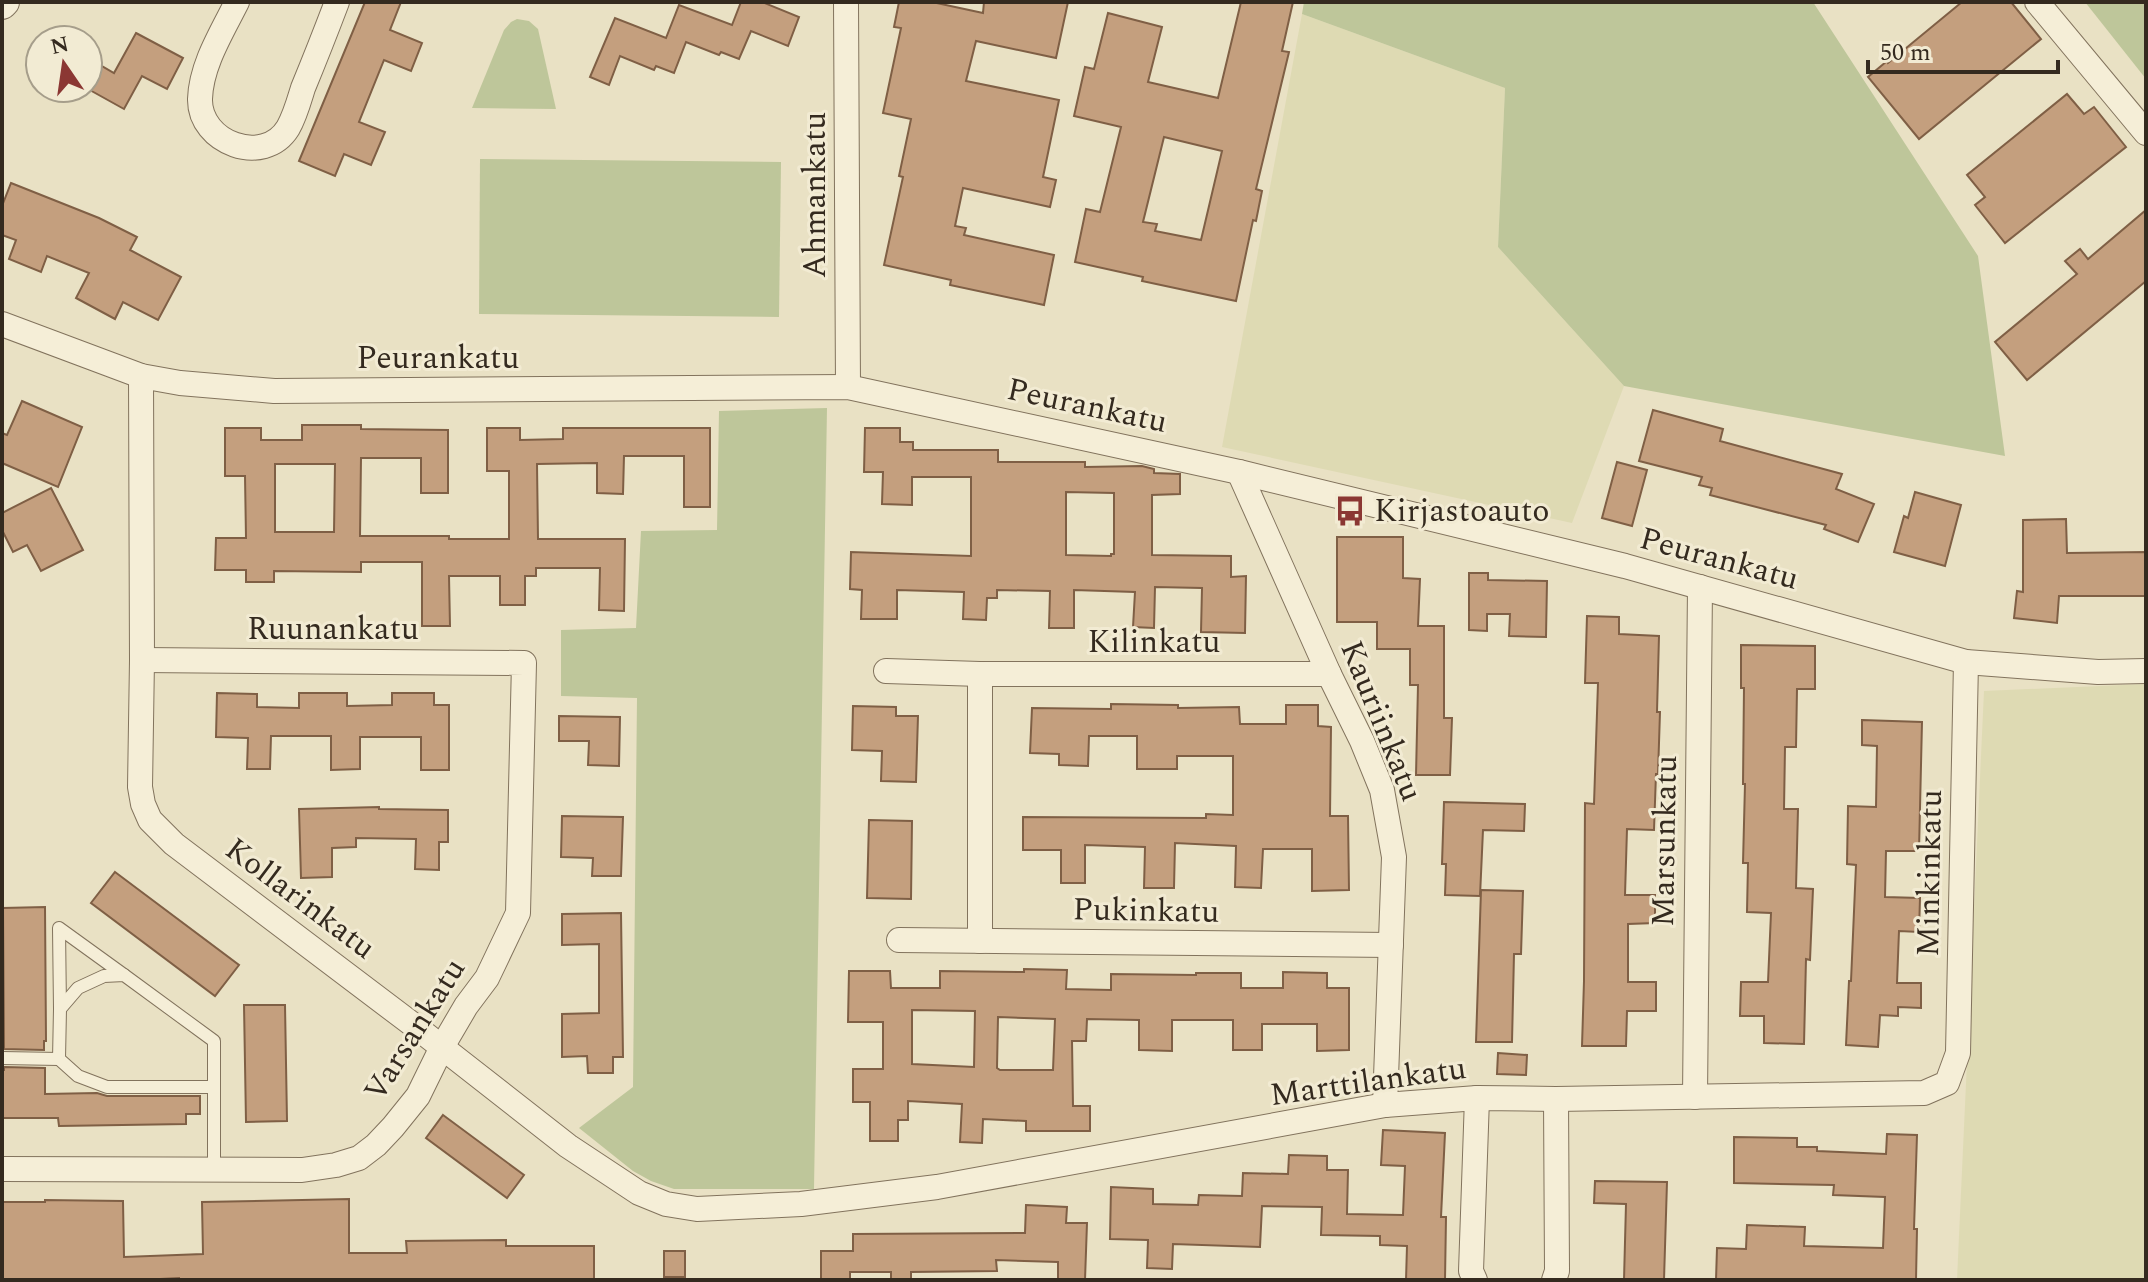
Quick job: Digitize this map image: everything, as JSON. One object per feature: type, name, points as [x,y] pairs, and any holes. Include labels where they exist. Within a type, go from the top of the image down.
[{"type":"street","points":[[237,2],[205,70],[200,102],[206,124],[223,140],[244,148],[268,147],[287,130],[337,2]]},
{"type":"street","name":"Ahmankatu","points":[[846,2],[848,387]]},
{"type":"street","points":[[2037,2],[2146,133]]},
{"type":"street","name":"Peurankatu","points":[[2,324],[141,376],[180,383],[274,391],[848,387],[1239,472],[1625,566],[1966,662],[2098,672],[2146,671]]},
{"type":"street","name":"Kollarinkatu","points":[[141,376],[140,787],[145,809],[155,826],[174,844],[568,1146],[639,1193],[666,1204],[697,1209],[801,1204]]},
{"type":"street","name":"Kauriinkatu","points":[[1239,472],[1382,790],[1394,857],[1385,1105]]},
{"type":"street","name":"Marsunkatu","points":[[1695,1097],[1700,587]]},
{"type":"street","name":"Ruunankatu","points":[[142,660],[524,663]]},
{"type":"street","name":"Minkinkatu","points":[[1947,1083],[1958,1053],[1966,662]]},
{"type":"street","name":"Varsankatu","points":[[2,1169],[302,1170],[359,1158],[376,1145],[418,1096],[442,1047],[487,978],[518,913],[524,663]]},
{"type":"street","name":"Kilinkatu","points":[[886,671],[1329,674]]},
{"type":"street","points":[[980,674],[980,941]]},
{"type":"street","name":"Pukinkatu","points":[[899,940],[1391,945]]},
{"type":"street","name":"Marttilankatu","points":[[801,1204],[937,1187],[1385,1105],[1477,1098],[1924,1093],[1947,1083]]},
{"type":"street","points":[[1475,1280],[1471,1271],[1477,1098]]},
{"type":"street","points":[[1554,1280],[1557,1271],[1556,1099]]},
{"type":"lane","points":[[59,1059],[59,928],[214,1041],[214,1170]]},
{"type":"lane","points":[[60,1009],[78,988],[104,976],[124,975]]},
{"type":"lane","points":[[2,1058],[59,1059],[78,1076],[107,1087],[213,1087]]},
{"type":"shaded area","points":[[1302,14],[1505,88],[1498,247],[1624,386],[1572,523],[1222,447]]},
{"type":"shaded area","points":[[2146,684],[2146,1280],[1957,1280],[1984,691]]},
{"type":"green space","points":[[1304,2],[1813,2],[1978,256],[2005,456],[1624,386],[1498,247],[1505,88],[1302,14]]},
{"type":"green space","points":[[2085,2],[2146,2],[2146,79]]},
{"type":"green space","points":[[517,19],[529,21],[538,29],[556,109],[472,108],[504,30]]},
{"type":"green space","points":[[480,159],[781,162],[779,317],[479,314]]},
{"type":"green space","points":[[827,408],[814,1189],[674,1189],[633,1171],[579,1128],[633,1087],[637,698],[561,696],[561,630],[636,628],[641,531],[717,530],[719,411]]},
{"type":"building","points":[[365,2],[401,2],[390,30],[422,43],[411,71],[384,60],[359,122],[385,132],[371,165],[344,154],[335,176],[299,161]]},
{"type":"building","points":[[741,2],[762,2],[799,17],[788,46],[751,31],[739,59],[686,42],[674,73],[656,66],[654,70],[620,56],[609,85],[590,77],[615,18],[666,38],[679,5],[732,25]]},
{"type":"building","points":[[899,2],[932,2],[983,13],[984,2],[1068,2],[1056,58],[976,41],[966,81],[1059,100],[1043,177],[1056,180],[1050,207],[963,188],[955,226],[966,228],[964,235],[1054,255],[1044,305],[950,285],[951,280],[884,265],[903,177],[899,176],[911,119],[883,113],[901,28],[894,27]]},
{"type":"building","points":[[1241,2],[1293,2],[1282,51],[1289,52],[1256,189],[1262,191],[1236,301],[1142,281],[1143,277],[1075,262],[1086,209],[1100,212],[1121,127],[1074,116],[1085,67],[1094,69],[1108,13],[1162,27],[1148,82],[1218,98]],"holes":[[[1164,137],[1222,151],[1201,240],[1155,231],[1157,224],[1143,222]]]},
{"type":"building","points":[[1962,2],[2011,2],[2041,39],[1919,139],[1868,77]]},
{"type":"building","points":[[136,33],[183,58],[167,89],[142,76],[124,109],[104,98],[104,67],[114,73]]},
{"type":"building","points":[[2067,94],[2084,114],[2094,107],[2126,147],[2005,243],[1975,205],[1985,197],[1967,175]]},
{"type":"building","points":[[11,183],[99,218],[137,237],[130,250],[181,277],[158,320],[123,302],[115,319],[76,298],[89,273],[47,256],[41,272],[9,259],[16,240],[2,235],[2,206]]},
{"type":"building","points":[[2146,210],[2146,281],[2027,380],[1995,342],[2077,274],[2065,261],[2080,249],[2088,259]]},
{"type":"building","points":[[22,401],[82,427],[58,487],[2,463],[2,433],[7,435]]},
{"type":"building","points":[[1653,410],[1723,429],[1720,441],[1842,474],[1836,489],[1874,504],[1858,542],[1824,529],[1826,525],[1710,495],[1712,488],[1699,485],[1702,477],[1639,461]]},
{"type":"building","points":[[302,425],[448,430],[448,493],[421,493],[421,458],[361,458],[360,536],[509,539],[509,471],[487,471],[487,428],[520,428],[520,440],[563,439],[563,428],[710,428],[710,507],[684,507],[684,456],[624,456],[623,494],[597,493],[597,463],[537,464],[538,539],[625,539],[624,611],[599,610],[600,568],[536,568],[536,576],[525,576],[525,605],[500,605],[500,576],[449,576],[450,626],[422,626],[422,562],[361,562],[361,572],[274,571],[274,582],[246,582],[246,570],[215,570],[216,538],[246,538],[245,476],[225,476],[225,428],[261,428],[261,440],[302,440]],"holes":[[[275,464],[335,464],[334,532],[275,532]]]},
{"type":"building","points":[[865,428],[900,428],[900,442],[913,442],[913,450],[998,450],[998,462],[1085,462],[1085,467],[1142,466],[1154,469],[1154,473],[1180,474],[1180,494],[1152,495],[1152,555],[1231,556],[1231,577],[1246,576],[1245,633],[1201,632],[1202,588],[1155,587],[1154,628],[1133,627],[1135,592],[1074,590],[1074,628],[1049,628],[1050,591],[997,590],[997,598],[987,598],[986,620],[963,619],[964,592],[897,590],[897,619],[861,619],[862,590],[850,589],[851,552],[971,556],[971,477],[912,477],[912,505],[882,504],[883,472],[864,472]],"holes":[[[1066,492],[1114,493],[1114,554],[1066,555]]]},
{"type":"building","points":[[1617,462],[1647,470],[1632,526],[1602,518]]},
{"type":"building","points":[[51,488],[83,550],[41,571],[27,545],[13,552],[2,530],[2,513]]},
{"type":"building","points":[[1915,492],[1961,505],[1945,566],[1894,552],[1904,516],[1908,518]]},
{"type":"building","points":[[2066,519],[2067,553],[2146,552],[2146,596],[2059,596],[2057,623],[2014,618],[2017,591],[2023,592],[2023,520]]},
{"type":"building","points":[[1337,537],[1403,537],[1403,578],[1420,579],[1418,626],[1444,626],[1444,718],[1452,718],[1450,775],[1416,775],[1418,685],[1410,685],[1410,649],[1377,649],[1377,622],[1337,622]]},
{"type":"building","points":[[1469,573],[1488,573],[1488,580],[1547,581],[1546,637],[1509,636],[1510,614],[1487,614],[1487,631],[1469,630]]},
{"type":"building","points":[[1587,616],[1619,617],[1619,634],[1659,636],[1657,712],[1660,712],[1654,830],[1627,829],[1625,895],[1655,895],[1655,923],[1628,924],[1628,982],[1656,982],[1656,1011],[1627,1011],[1626,1046],[1582,1046],[1585,803],[1594,804],[1598,683],[1585,683]]},
{"type":"building","points":[[1741,645],[1815,646],[1815,689],[1797,689],[1796,747],[1785,747],[1784,809],[1798,809],[1796,888],[1813,889],[1810,960],[1806,959],[1804,1044],[1764,1043],[1764,1016],[1740,1016],[1741,982],[1768,982],[1771,913],[1747,912],[1748,863],[1743,863],[1745,784]]},
{"type":"building","points":[[217,693],[257,694],[257,707],[299,708],[299,693],[347,693],[347,706],[392,705],[392,693],[434,693],[434,705],[449,705],[449,770],[421,770],[421,737],[360,737],[360,769],[331,770],[331,736],[271,736],[270,769],[247,769],[248,738],[216,737]]},
{"type":"building","points":[[1111,704],[1178,705],[1178,708],[1239,707],[1240,724],[1286,724],[1286,705],[1318,705],[1318,726],[1331,727],[1330,816],[1348,816],[1349,890],[1312,891],[1312,849],[1263,849],[1261,888],[1235,887],[1236,846],[1175,843],[1174,888],[1144,888],[1145,847],[1085,845],[1085,883],[1061,883],[1061,850],[1023,850],[1023,817],[1206,818],[1206,814],[1233,815],[1233,756],[1177,756],[1177,769],[1137,769],[1137,736],[1089,736],[1088,766],[1059,765],[1059,754],[1030,753],[1032,708],[1111,709]]},
{"type":"building","points":[[853,706],[896,707],[896,716],[918,716],[916,782],[881,781],[882,751],[852,750]]},
{"type":"building","points":[[559,716],[620,717],[619,766],[588,765],[589,741],[559,741]]},
{"type":"building","points":[[1862,720],[1922,722],[1919,851],[1886,851],[1885,897],[1920,898],[1919,932],[1899,931],[1897,983],[1921,983],[1921,1008],[1898,1007],[1898,1016],[1880,1015],[1878,1047],[1846,1045],[1856,865],[1847,864],[1848,806],[1876,807],[1877,746],[1862,745]]},
{"type":"building","points":[[1444,802],[1525,804],[1524,831],[1483,830],[1480,896],[1445,895],[1446,864],[1442,864]]},
{"type":"building","points":[[379,807],[448,810],[448,842],[439,842],[439,870],[415,869],[416,839],[356,838],[356,847],[332,848],[332,877],[301,878],[299,809]]},
{"type":"building","points":[[562,816],[623,817],[621,876],[592,876],[593,858],[561,857]]},
{"type":"building","points":[[869,820],[912,821],[911,899],[867,898]]},
{"type":"building","points":[[115,872],[239,965],[215,996],[91,903]]},
{"type":"building","points":[[1481,890],[1523,891],[1521,954],[1514,954],[1512,1042],[1476,1042]]},
{"type":"building","points":[[45,907],[44,1050],[4,1049],[3,908]]},
{"type":"building","points":[[621,913],[623,1057],[613,1057],[613,1073],[588,1073],[587,1056],[562,1057],[562,1014],[599,1013],[599,944],[562,945],[562,914]]},
{"type":"building","points":[[1024,969],[1067,970],[1066,989],[1111,990],[1111,974],[1241,973],[1241,988],[1283,988],[1283,972],[1327,973],[1327,988],[1349,988],[1349,1050],[1317,1051],[1317,1024],[1262,1024],[1262,1050],[1233,1050],[1233,1020],[1172,1020],[1172,1051],[1139,1050],[1139,1020],[1087,1019],[1086,1041],[1072,1041],[1073,1106],[1090,1106],[1090,1131],[1026,1131],[1026,1121],[983,1119],[982,1143],[960,1142],[962,1104],[908,1101],[908,1120],[898,1120],[898,1141],[870,1141],[870,1102],[853,1102],[853,1069],[883,1069],[883,1022],[848,1022],[849,971],[890,971],[891,988],[940,988],[940,971],[1024,972]],"holes":[[[912,1010],[975,1011],[974,1067],[912,1064]],[[998,1017],[1055,1019],[1053,1070],[997,1068]]]},
{"type":"building","points":[[244,1005],[285,1005],[287,1121],[246,1122]]},
{"type":"building","points":[[1498,1053],[1527,1055],[1526,1075],[1497,1074]]},
{"type":"building","points":[[4,1067],[45,1068],[45,1094],[200,1096],[200,1114],[186,1114],[186,1124],[59,1126],[58,1118],[2,1118]]},
{"type":"building","points":[[443,1115],[524,1175],[507,1198],[426,1138]]},
{"type":"building","points":[[1383,1130],[1445,1133],[1441,1217],[1446,1217],[1445,1280],[1406,1280],[1407,1246],[1380,1245],[1380,1236],[1321,1235],[1322,1207],[1262,1206],[1260,1247],[1173,1244],[1172,1269],[1147,1268],[1148,1240],[1110,1239],[1111,1187],[1153,1189],[1153,1204],[1198,1205],[1199,1195],[1242,1196],[1243,1173],[1288,1174],[1289,1155],[1327,1156],[1327,1170],[1348,1170],[1347,1214],[1403,1215],[1405,1166],[1381,1165]]},
{"type":"building","points":[[1887,1134],[1917,1135],[1916,1280],[1716,1280],[1717,1248],[1746,1249],[1747,1225],[1805,1227],[1804,1246],[1883,1248],[1885,1197],[1833,1195],[1834,1185],[1734,1183],[1734,1137],[1797,1138],[1797,1147],[1817,1147],[1817,1151],[1886,1154]]},
{"type":"building","points":[[1595,1181],[1667,1182],[1664,1280],[1624,1280],[1626,1204],[1594,1203]]},
{"type":"building","points":[[349,1199],[349,1253],[407,1253],[406,1241],[506,1240],[506,1246],[594,1246],[594,1280],[2,1280],[2,1202],[123,1201],[124,1257],[203,1254],[202,1202]]},
{"type":"building","points":[[1026,1205],[1067,1207],[1066,1223],[1087,1223],[1085,1280],[1058,1280],[1058,1262],[996,1260],[997,1271],[911,1272],[911,1280],[891,1280],[891,1272],[850,1272],[850,1280],[821,1280],[821,1251],[853,1251],[853,1234],[1025,1233]]},
{"type":"building","points":[[664,1251],[685,1251],[685,1277],[664,1277]]},
{"type":"place","name":"Kirjastoauto","points":[[1350,511]]}]
